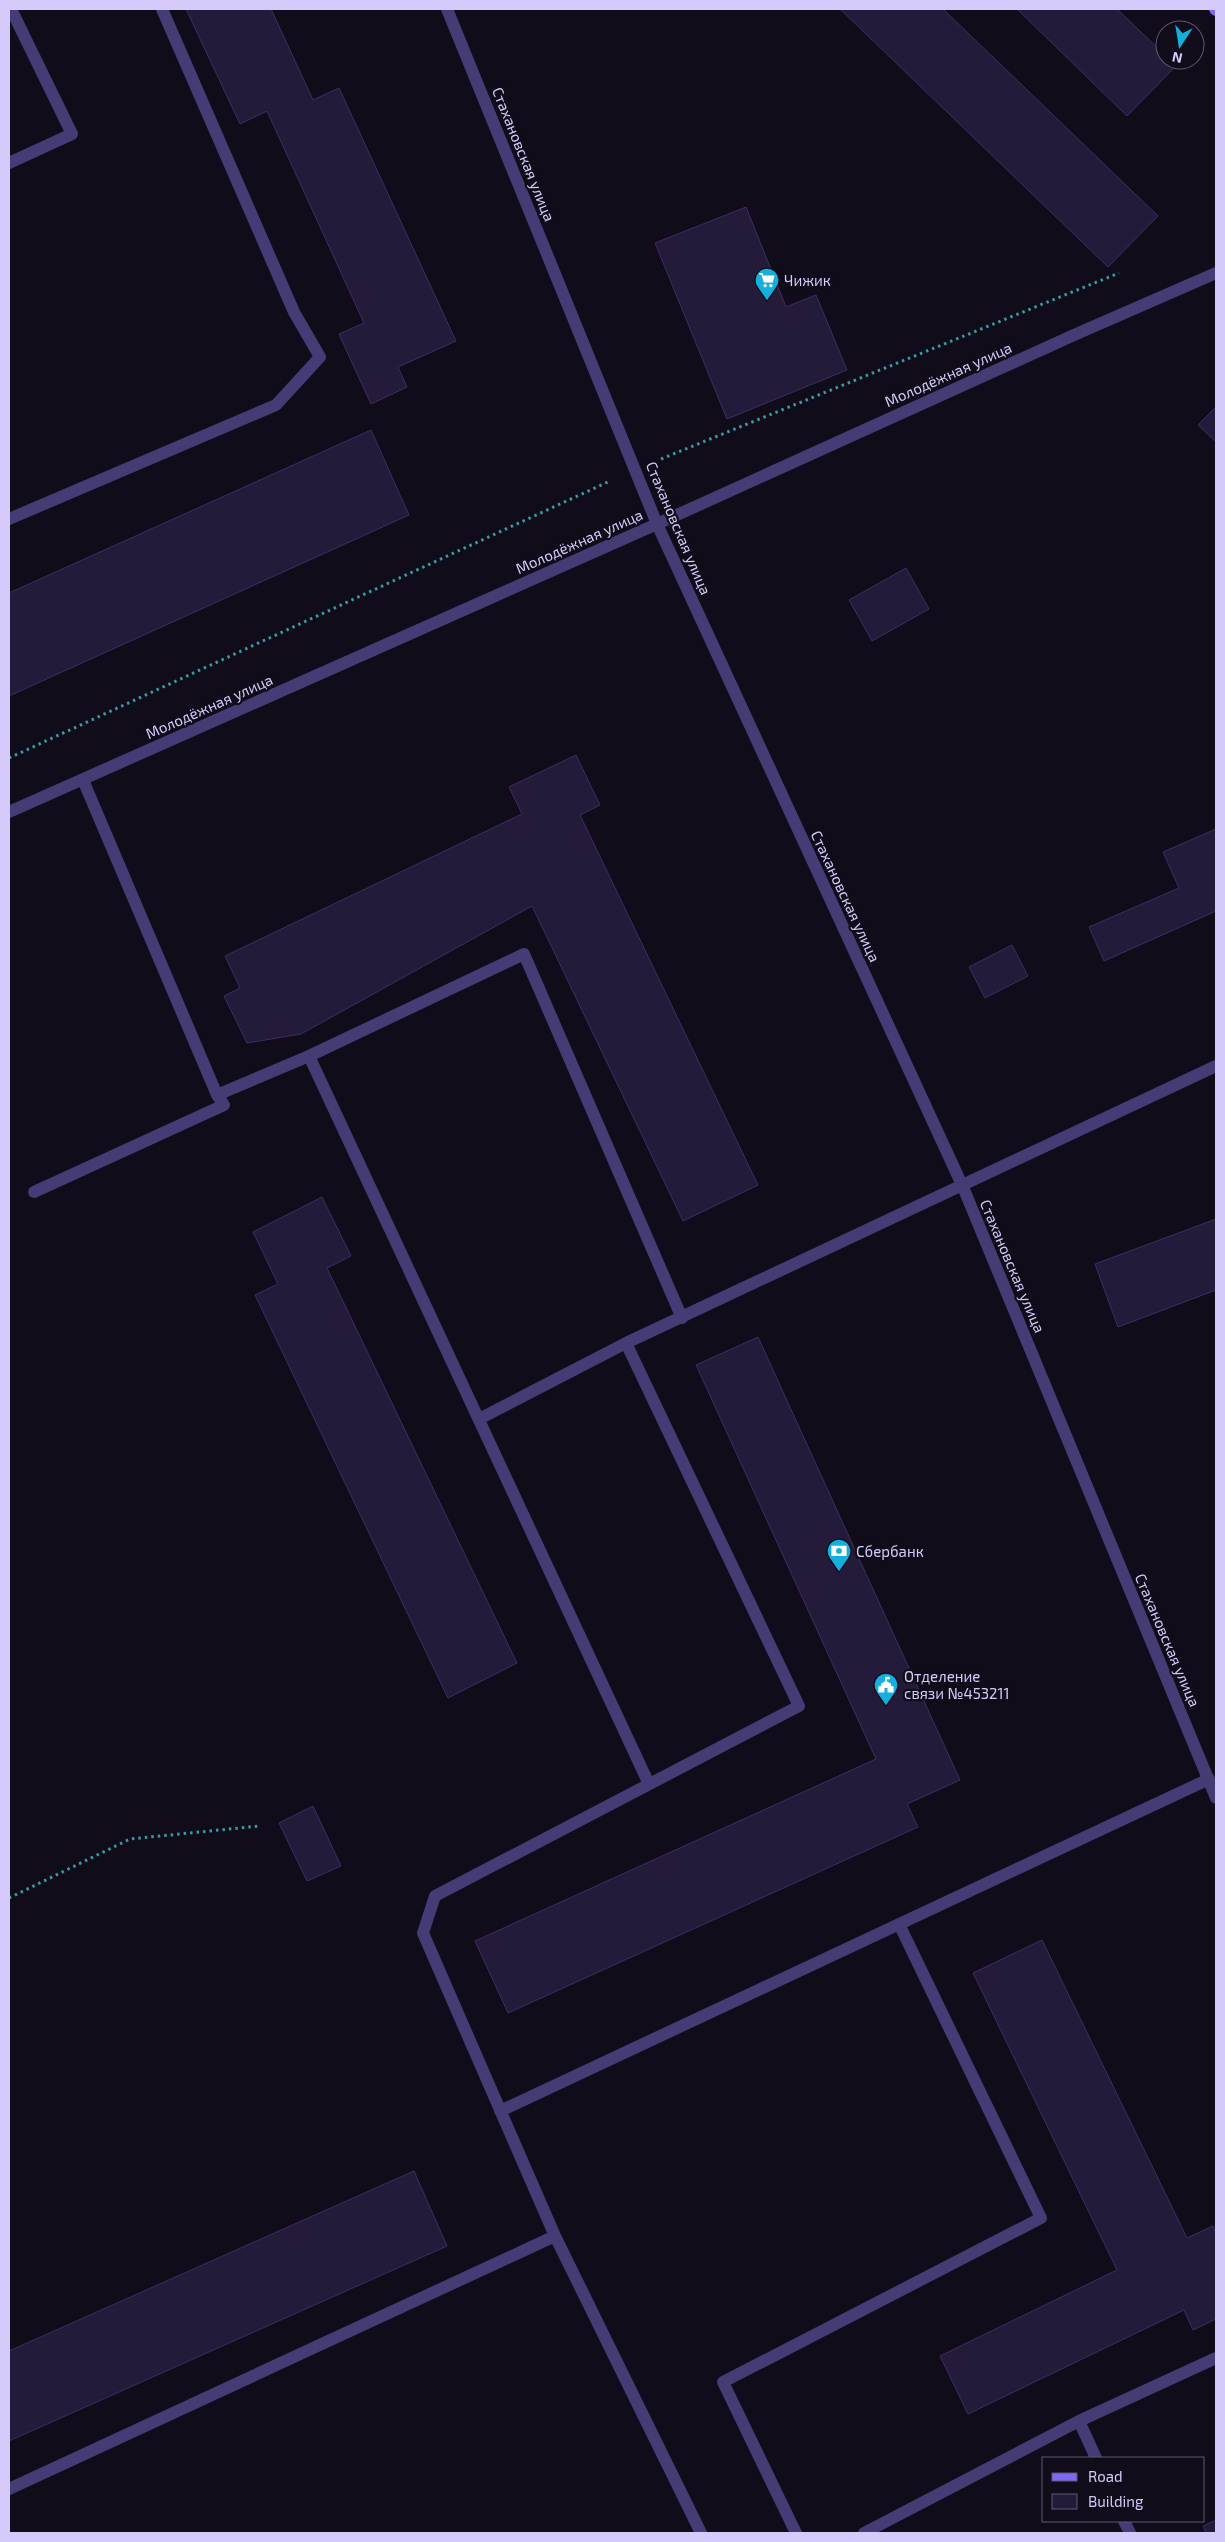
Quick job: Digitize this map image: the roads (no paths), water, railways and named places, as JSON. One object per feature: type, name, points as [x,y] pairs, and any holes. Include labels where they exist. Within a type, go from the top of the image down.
[{"type":"street","points":[[9,163],[72,134],[11,9]]},
{"type":"street","points":[[9,519],[276,405],[320,357],[294,312],[162,9]]},
{"type":"street","name":"Стахановская улица","points":[[447,9],[657,524],[963,1187],[1216,1798]]},
{"type":"street","name":"Молодёжная улица","points":[[9,812],[1216,273]]},
{"type":"street","points":[[34,1192],[224,1106],[217,1096],[82,780]]},
{"type":"street","points":[[217,1096],[309,1056],[524,954],[682,1318]]},
{"type":"street","points":[[309,1056],[649,1784]]},
{"type":"street","points":[[479,1419],[626,1343],[963,1187],[1216,1066]]},
{"type":"street","points":[[626,1343],[798,1706],[436,1896],[422,1933],[555,2236],[701,2533]]},
{"type":"street","points":[[500,2111],[1209,1779]]},
{"type":"street","points":[[796,2533],[723,2382],[1041,2218],[899,1924]]},
{"type":"street","points":[[9,2489],[555,2236]]},
{"type":"street","points":[[864,2533],[1079,2421],[1216,2358]]},
{"type":"street","points":[[1079,2421],[1096,2457]]},
{"type":"place","name":"Чижик","points":[[767,301]]},
{"type":"place","name":"Сбербанк","points":[[839,1572]]},
{"type":"place","name":"Отделение связи №453211","points":[[886,1706]]}]
